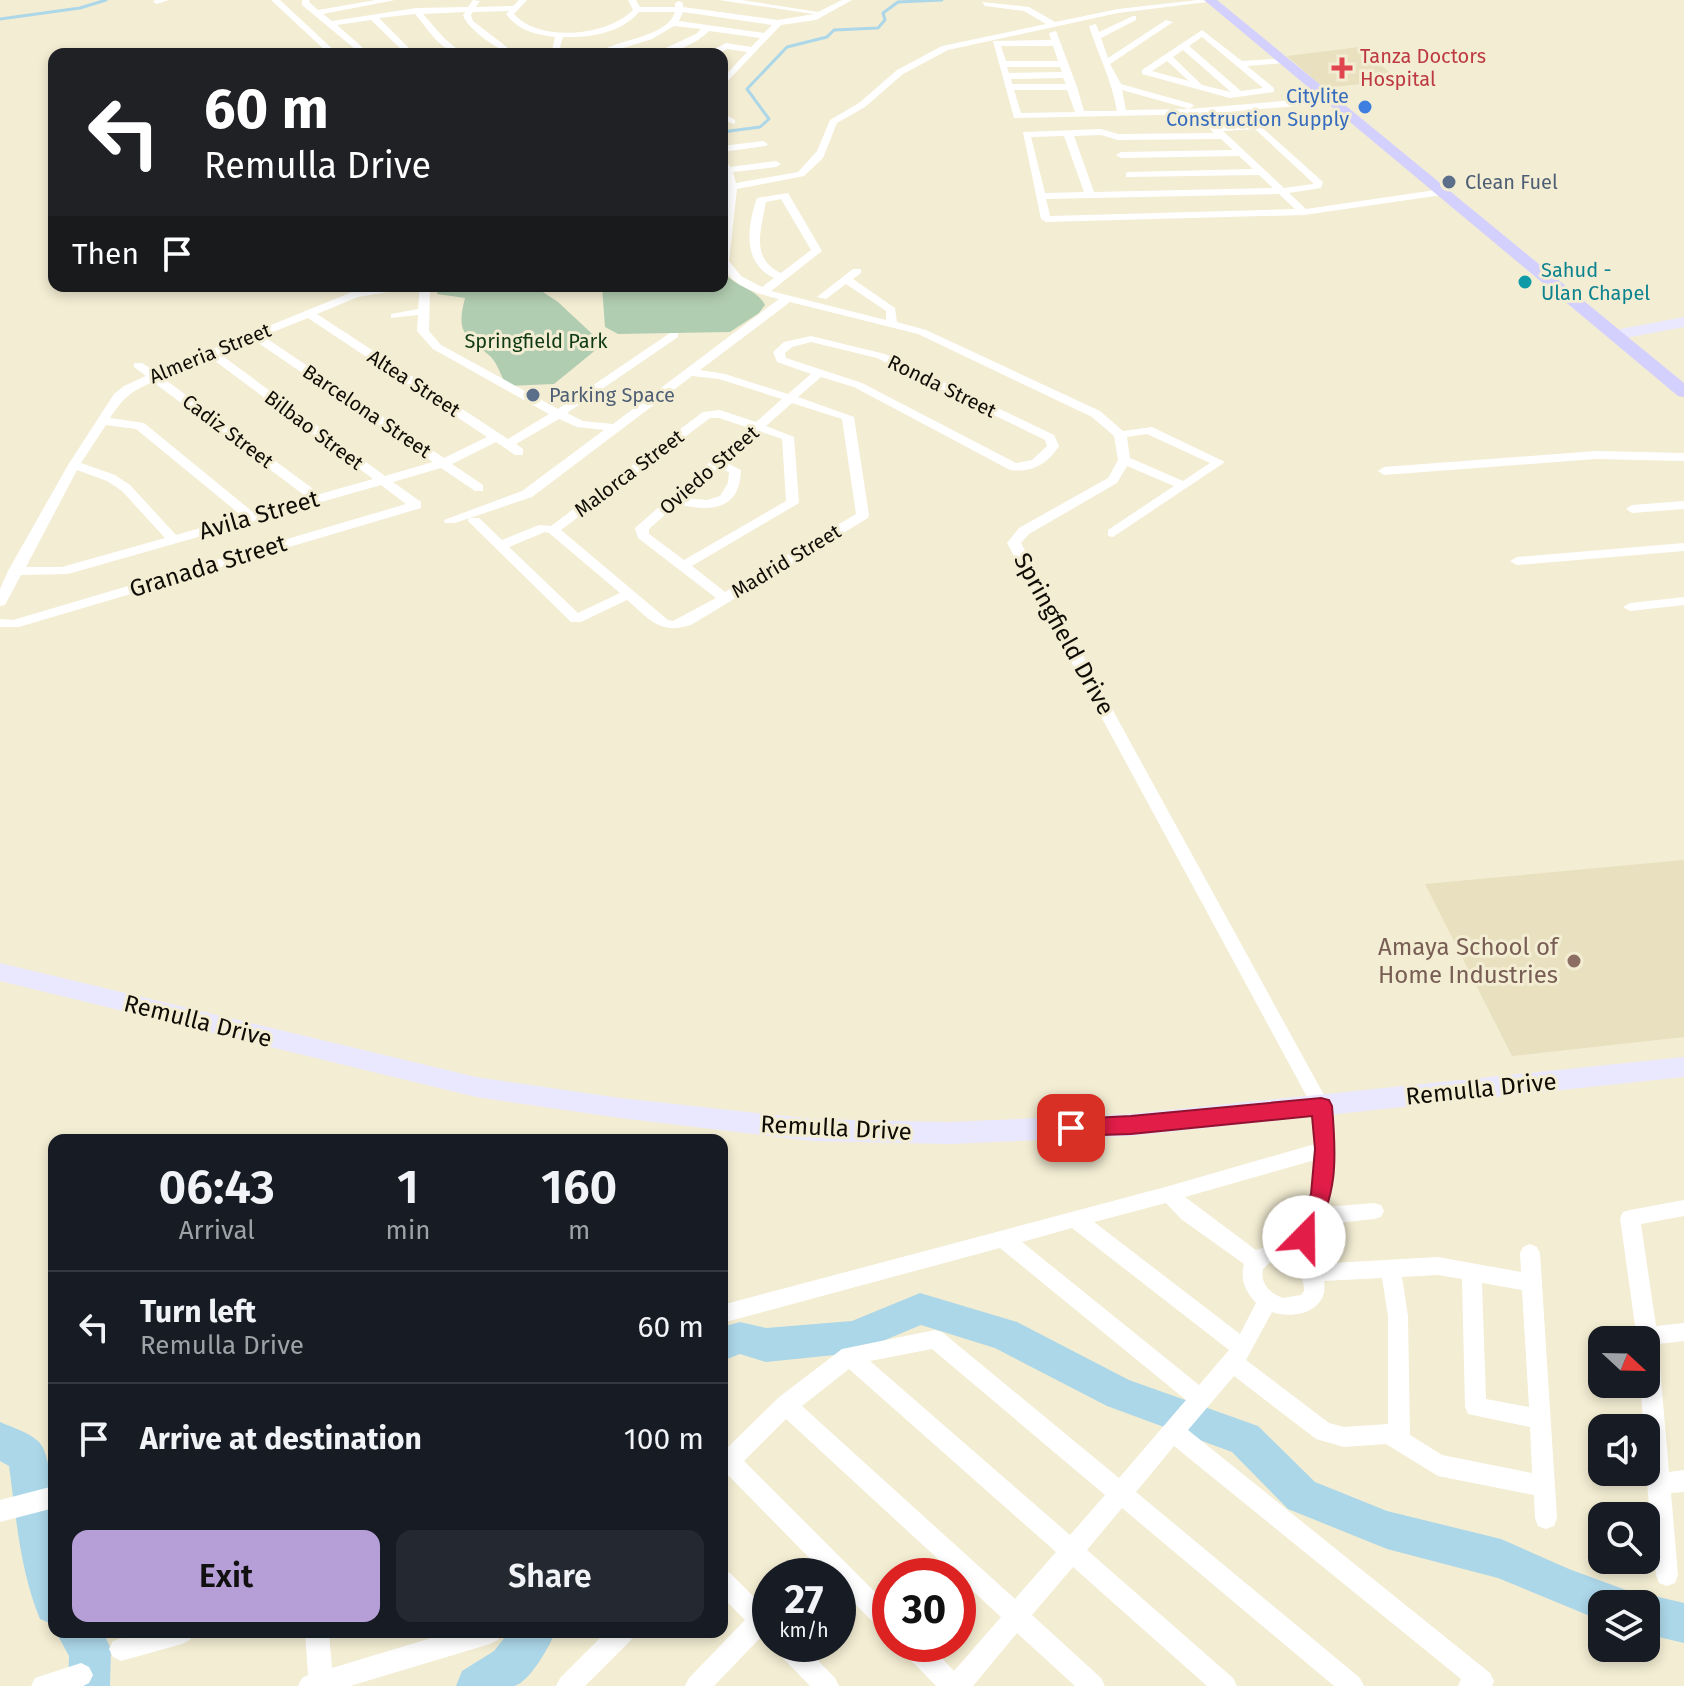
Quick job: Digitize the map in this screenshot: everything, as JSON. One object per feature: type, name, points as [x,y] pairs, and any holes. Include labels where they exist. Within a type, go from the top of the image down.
[{"type":"main road","points":[[1210,1],[1684,392]]},
{"type":"main road","points":[[1615,335],[1684,322]]},
{"type":"main road","name":"Remulla Drive","points":[[0,972],[476,1087],[813,1130],[949,1133],[1131,1125],[1684,1067]]},
{"type":"street","points":[[275,0],[327,48]]},
{"type":"street","points":[[306,0],[305,3],[359,48]]},
{"type":"street","points":[[318,12],[391,0]]},
{"type":"street","points":[[331,24],[474,4],[512,8],[523,0]]},
{"type":"street","points":[[632,0],[637,10]]},
{"type":"street","points":[[723,0],[824,14]]},
{"type":"street","points":[[637,10],[679,5],[778,23],[824,14],[841,1]]},
{"type":"street","points":[[728,180],[801,174],[823,152],[833,122],[862,105],[900,72],[923,57],[962,43],[1053,28],[1137,8],[1210,1]]},
{"type":"street","points":[[474,4],[467,15],[476,30],[503,48]]},
{"type":"street","points":[[985,4],[1026,9],[1053,28],[1080,114]]},
{"type":"street","points":[[673,23],[679,5]]},
{"type":"street","points":[[512,8],[512,19],[518,24],[538,32],[560,34],[587,33],[617,26],[634,16],[637,10]]},
{"type":"street","points":[[416,10],[451,48]]},
{"type":"street","points":[[372,16],[405,48]]},
{"type":"street","points":[[1096,37],[1133,18]]},
{"type":"street","points":[[1105,63],[1169,22]]},
{"type":"street","points":[[621,48],[673,23],[766,36]]},
{"type":"street","points":[[728,75],[778,23]]},
{"type":"street","points":[[1093,26],[1105,63],[1117,86],[1122,113]]},
{"type":"street","points":[[673,48],[699,36],[707,28]]},
{"type":"street","points":[[1202,33],[1271,90],[1230,95],[1145,72],[1183,45],[1202,33]]},
{"type":"street","points":[[555,48],[560,34]]},
{"type":"street","points":[[1059,48],[996,43],[1017,116],[1205,111],[1330,100]]},
{"type":"street","points":[[1183,45],[1239,94]]},
{"type":"street","points":[[722,48],[754,50]]},
{"type":"street","points":[[1167,56],[1199,86]]},
{"type":"street","points":[[1240,64],[1284,60]]},
{"type":"street","points":[[1002,64],[1064,64]]},
{"type":"street","points":[[1005,76],[1068,75]]},
{"type":"street","points":[[1117,86],[1205,111]]},
{"type":"street","points":[[1008,87],[1073,87]]},
{"type":"street","points":[[728,120],[732,122]]},
{"type":"street","points":[[1041,196],[1281,191],[1320,184],[1257,126],[1215,129],[1259,172],[1281,191],[1304,212]]},
{"type":"street","points":[[1223,136],[1118,137],[1101,132],[1026,134],[1046,219],[1304,212],[1442,192]]},
{"type":"street","points":[[1068,133],[1090,195]]},
{"type":"street","points":[[1118,137],[1116,142],[1137,194]]},
{"type":"street","points":[[728,148],[763,144]]},
{"type":"street","points":[[1121,155],[1239,153]]},
{"type":"street","points":[[728,180],[776,164]]},
{"type":"street","points":[[1129,175],[1259,172]]},
{"type":"street","points":[[763,292],[782,278],[817,251],[784,195],[761,200],[753,252],[756,262],[782,278]]},
{"type":"street","points":[[728,266],[737,278],[763,292],[922,332],[1096,414],[1120,435],[1124,460],[1184,486]]},
{"type":"street","points":[[822,297],[857,271]]},
{"type":"street","points":[[846,279],[891,310],[892,324]]},
{"type":"street","points":[[352,292],[356,294]]},
{"type":"street","name":"Almeria Street","points":[[15,571],[74,465],[118,397],[154,374],[213,354],[356,294],[369,292]]},
{"type":"street","points":[[425,292],[423,331],[437,347],[558,414],[581,424],[615,428]]},
{"type":"street","points":[[450,520],[527,494],[787,299]]},
{"type":"street","points":[[395,316],[425,311]]},
{"type":"street","name":"Altea Street","points":[[309,314],[519,452]]},
{"type":"street","name":"Barcelona Street","points":[[254,335],[479,488],[493,491],[504,502]]},
{"type":"street","name":"Avila Street","points":[[15,571],[63,571],[444,463],[558,414],[674,335]]},
{"type":"street","name":"Ronda Street","points":[[811,339],[881,356],[1050,438],[1053,446],[1048,456],[1026,468],[1014,467],[858,385],[821,371],[781,360],[779,352],[788,344],[811,339]]},
{"type":"street","name":"Bilbao Street","points":[[213,354],[416,505]]},
{"type":"street","name":"Cadiz Street","points":[[138,365],[318,499]]},
{"type":"street","name":"Madrid Street","points":[[629,594],[663,623],[673,626],[686,622],[863,515],[848,417],[697,368]]},
{"type":"street","name":"Oviedo Street","points":[[724,598],[643,535],[642,528],[821,371]]},
{"type":"street","name":"Malorca Street","points":[[502,545],[544,528],[553,530],[707,415],[720,414],[788,437],[793,503],[683,566]]},
{"type":"street","points":[[104,421],[140,426],[251,517]]},
{"type":"street","points":[[581,424],[587,434],[601,439]]},
{"type":"street","points":[[1113,533],[1219,462],[1148,430],[1120,435]]},
{"type":"street","points":[[1384,471],[1596,455],[1684,457]]},
{"type":"street","name":"Springfield Drive","points":[[1124,460],[1113,480],[1024,531],[1014,543],[1321,1106]]},
{"type":"street","points":[[675,499],[698,507],[716,504],[732,493],[736,484],[735,470],[717,463]]},
{"type":"street","points":[[74,465],[111,478],[126,488],[173,539]]},
{"type":"street","points":[[479,488],[476,496],[485,507]]},
{"type":"street","name":"Granada Street","points":[[0,623],[14,624],[416,505]]},
{"type":"street","points":[[1632,509],[1684,505]]},
{"type":"street","points":[[474,521],[576,619],[629,594],[553,530]]},
{"type":"street","points":[[1517,561],[1684,547]]},
{"type":"street","points":[[0,602],[15,571]]},
{"type":"street","points":[[1630,607],[1684,601]]},
{"type":"street","points":[[1296,1257],[1322,1194],[1325,1149],[1321,1106]]},
{"type":"street","points":[[728,1312],[1005,1240],[1325,1149]]},
{"type":"street","points":[[1169,1194],[1188,1213],[1256,1261]]},
{"type":"street","points":[[1646,1326],[1630,1218],[1684,1208]]},
{"type":"street","points":[[1313,1217],[1374,1211]]},
{"type":"street","points":[[1075,1219],[1324,1432],[1344,1437],[1389,1434],[1438,1465],[1544,1486]]},
{"type":"street","points":[[1005,1240],[1187,1416],[1482,1681],[1470,1686]]},
{"type":"street","points":[[1278,1252],[1296,1257],[1312,1273],[1314,1290],[1304,1303],[1286,1307],[1267,1301],[1259,1294],[1251,1277],[1256,1261],[1278,1252]]},
{"type":"street","points":[[1530,1253],[1546,1518]]},
{"type":"street","points":[[1312,1273],[1438,1266],[1531,1283]]},
{"type":"street","points":[[1391,1269],[1398,1316],[1399,1440]]},
{"type":"street","points":[[1472,1272],[1476,1407],[1540,1419]]},
{"type":"street","points":[[930,1662],[955,1686],[1238,1356],[1267,1301]]},
{"type":"street","points":[[1660,1335],[1684,1332]]},
{"type":"street","points":[[728,1462],[786,1405],[849,1356],[935,1339],[1352,1686]]},
{"type":"street","points":[[849,1356],[1225,1686]]},
{"type":"street","points":[[786,1405],[1093,1686]]},
{"type":"street","points":[[728,1468],[872,1606]]},
{"type":"street","points":[[1660,1484],[1684,1481]]},
{"type":"street","points":[[1658,1486],[1667,1575]]},
{"type":"street","points":[[0,1511],[48,1498]]},
{"type":"street","points":[[728,1587],[752,1611]]},
{"type":"street","points":[[697,1686],[752,1637]]},
{"type":"street","points":[[121,1649],[160,1638]]},
{"type":"street","points":[[317,1638],[316,1684],[359,1678],[473,1638]]},
{"type":"street","points":[[568,1686],[617,1638]]},
{"type":"street","points":[[803,1662],[826,1686]]},
{"type":"street","points":[[43,1686],[81,1675]]},
{"type":"shaded area","name":"Tanza Doctors Hospital","points":[[1360,47],[1398,80],[1324,88],[1287,56]]},
{"type":"shaded area","name":"Amaya School of Home Industries","points":[[1684,860],[1684,1037],[1512,1056],[1425,884]]},
{"type":"green space","points":[[728,277],[756,295],[765,305],[759,313],[730,332],[618,334],[605,327],[602,292],[728,292]]},
{"type":"green space","name":"Springfield Park","points":[[543,292],[603,344],[554,384],[507,386],[493,360],[465,334],[461,320],[465,298],[437,294]]},
{"type":"waterway","points":[[0,19],[80,8],[106,0]]},
{"type":"waterway","points":[[728,131],[760,127],[769,119],[747,89],[787,47],[827,37],[834,30],[878,28],[885,20],[883,13],[898,2],[942,0]]},
{"type":"waterway","points":[[728,1342],[740,1338],[766,1345],[854,1337],[920,1309],[1004,1334],[1120,1394],[1245,1439],[1302,1496],[1387,1530],[1501,1559],[1588,1596]]},
{"type":"waterway","points":[[0,1440],[26,1455],[48,1580]]},
{"type":"waterway","points":[[1660,1617],[1684,1623]]},
{"type":"waterway","points":[[81,1638],[90,1649],[89,1686]]},
{"type":"waterway","points":[[477,1686],[509,1666],[530,1638]]},
{"type":"place","name":"Tanza Doctors Hospital","points":[[1342,68]]},
{"type":"place","name":"Citylite Construction Supply","points":[[1365,107]]},
{"type":"place","name":"Clean Fuel","points":[[1449,182]]},
{"type":"place","name":"Sahud - Ulan Chapel","points":[[1525,282]]},
{"type":"place","name":"Parking Space","points":[[533,395]]},
{"type":"place","name":"Amaya School of Home Industries","points":[[1574,961]]},
{"type":"route","points":[[1071,1128],[1321,1106],[1325,1149],[1322,1194],[1304,1237]]}]
